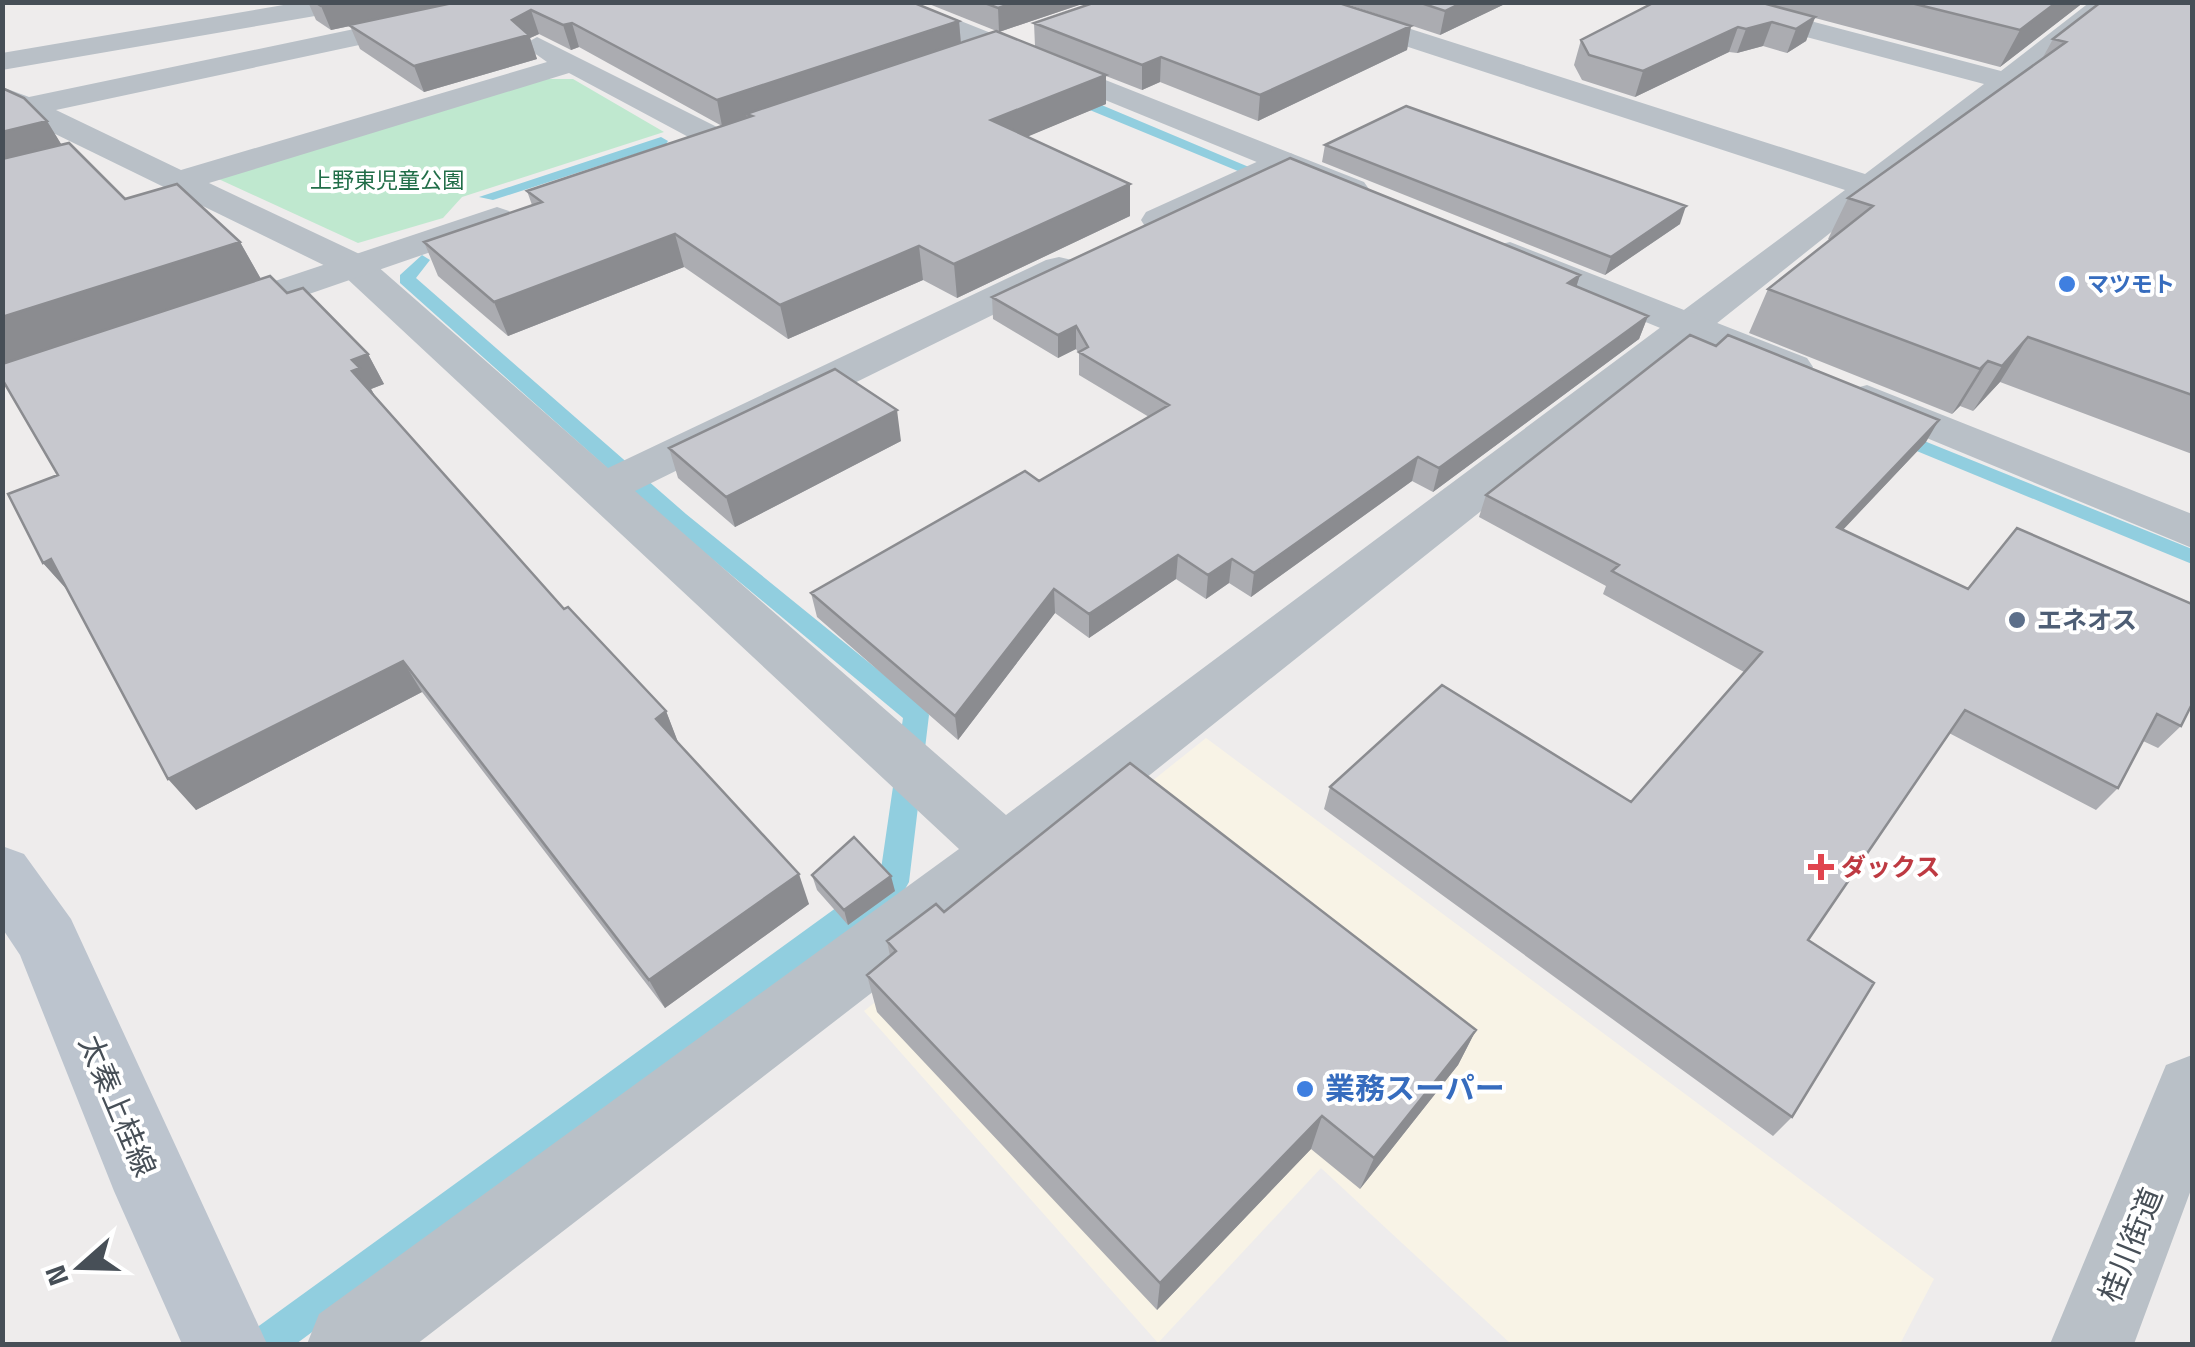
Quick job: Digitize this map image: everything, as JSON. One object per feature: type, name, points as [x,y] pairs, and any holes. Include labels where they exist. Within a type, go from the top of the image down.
[{"type":"main road","name":"太秦上桂線","points":[[2,873],[47,940],[141,1164],[226,1344]]},
{"type":"street","points":[[2,62],[348,2]]},
{"type":"street","points":[[15,101],[523,2]]},
{"type":"street","points":[[888,2],[1389,204]]},
{"type":"street","points":[[1298,2],[1871,188]]},
{"type":"street","points":[[1706,2],[2007,81]]},
{"type":"street","points":[[350,1344],[1006,853],[1694,326],[2107,2]]},
{"type":"street","points":[[482,12],[570,64],[720,142]]},
{"type":"street","points":[[944,66],[1055,28]]},
{"type":"street","points":[[182,180],[570,64]]},
{"type":"street","points":[[15,101],[356,266],[1006,853]]},
{"type":"street","points":[[684,154],[758,129]]},
{"type":"street","points":[[74,170],[129,155]]},
{"type":"street","points":[[602,488],[1281,161]]},
{"type":"street","points":[[188,323],[522,209]]},
{"type":"street","points":[[1478,240],[2192,532]]},
{"type":"street","name":"桂川街道","points":[[2092,1344],[2192,1090]]},
{"type":"shaded area","name":"業務スーパー","points":[[1206,738],[1934,1279],[1900,1344],[1511,1344],[1321,1168],[1158,1343],[864,1011]]},
{"type":"green space","name":"上野東児童公園","points":[[540,79],[573,79],[664,132],[462,197],[443,218],[358,243],[212,176]]},
{"type":"building","points":[[457,2],[912,2],[959,21],[717,100],[572,23],[563,25],[531,10],[512,20],[529,35],[414,66],[349,25]]},
{"type":"building","points":[[982,2],[1016,2],[998,8]]},
{"type":"building","points":[[1096,2],[1336,2],[1411,26],[1260,95],[1161,57],[1142,65],[1034,23]]},
{"type":"building","points":[[1418,2],[1463,2],[1445,11]]},
{"type":"building","points":[[1655,2],[1759,2],[1815,17],[1796,29],[1772,22],[1746,29],[1738,27],[1643,71],[1589,55],[1581,40]]},
{"type":"building","points":[[1907,2],[2057,2],[2020,30]]},
{"type":"building","name":"マツモト","points":[[2101,2],[2192,2],[2192,395],[2028,337],[2002,366],[1988,361],[1980,369],[1768,289],[1873,206],[1848,198],[2066,42],[2053,39]]},
{"type":"building","points":[[996,31],[1106,75],[991,120],[1130,184],[954,264],[919,246],[780,305],[675,234],[494,302],[424,242],[542,202],[527,191]]},
{"type":"building","points":[[2,88],[24,98],[47,121],[2,132]]},
{"type":"building","points":[[1406,106],[1686,206],[1611,257],[1325,145]]},
{"type":"building","points":[[69,143],[125,199],[177,184],[240,242],[2,317],[2,159]]},
{"type":"building","points":[[1290,158],[1580,275],[1568,283],[1648,316],[1439,468],[1418,457],[1254,573],[1232,559],[1208,575],[1178,555],[1089,614],[1054,589],[955,716],[811,593],[1025,471],[1039,481],[1169,405],[1079,352],[1088,347],[1076,326],[1058,335],[992,297]]},
{"type":"building","points":[[270,276],[287,293],[303,288],[368,354],[352,360],[360,368],[352,371],[564,609],[568,607],[666,711],[656,719],[799,874],[649,980],[403,661],[168,779],[51,559],[43,563],[8,494],[58,475],[2,379],[2,364]]},
{"type":"building","points":[[1690,335],[1716,346],[1728,335],[1939,420],[1837,527],[1968,589],[2017,528],[2192,604],[2192,704],[2181,726],[2157,714],[2118,788],[1965,710],[1808,940],[1874,983],[1792,1117],[1330,787],[1442,685],[1631,802],[1762,652],[1612,571],[1619,565],[1486,495]]},
{"type":"building","points":[[835,369],[897,410],[726,497],[669,448]]},
{"type":"building","points":[[1130,763],[1476,1030],[1374,1158],[1322,1116],[1160,1283],[867,975],[896,951],[887,941],[936,904],[944,912]]},
{"type":"building","points":[[854,837],[891,876],[844,910],[812,875]]},
{"type":"waterway","points":[[1068,96],[1272,180]]},
{"type":"waterway","points":[[487,197],[661,141]]},
{"type":"waterway","points":[[265,1344],[894,882],[916,715],[678,519],[406,279],[422,260]]},
{"type":"waterway","points":[[1892,434],[2192,557]]},
{"type":"place","name":"マツモト","points":[[2067,284]]},
{"type":"place","name":"エネオス","points":[[2017,620]]},
{"type":"place","name":"ダックス","points":[[1821,867]]},
{"type":"place","name":"業務スーパー","points":[[1305,1089]]}]
